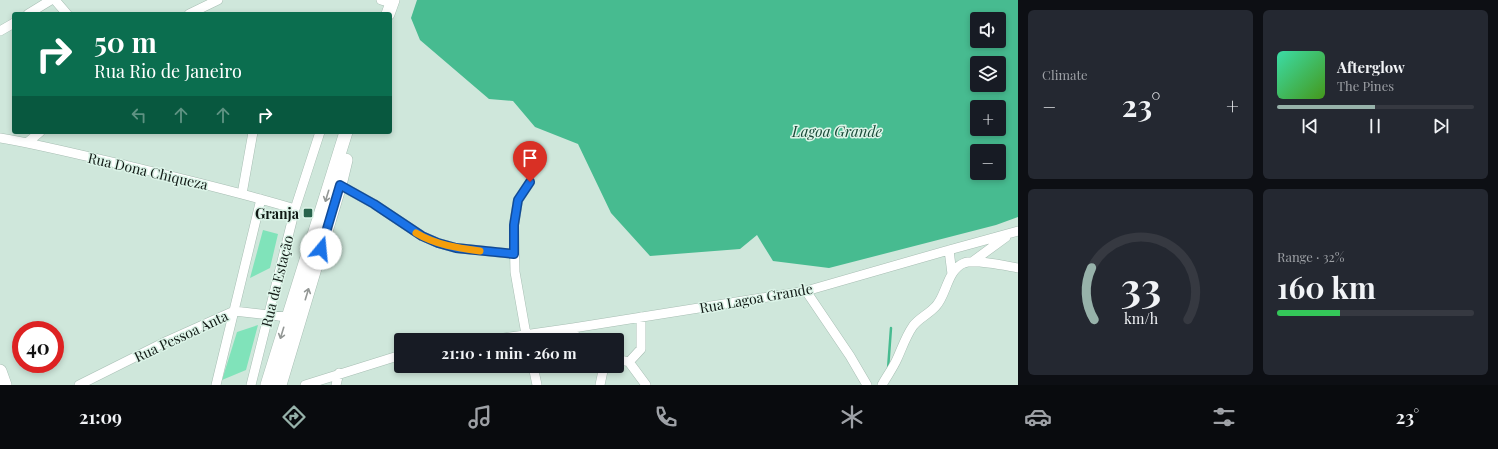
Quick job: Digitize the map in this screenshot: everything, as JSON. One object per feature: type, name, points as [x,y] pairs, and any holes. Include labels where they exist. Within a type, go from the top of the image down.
[{"type":"street","points":[[31,12],[51,0]]},
{"type":"street","points":[[55,0],[65,12]]},
{"type":"street","points":[[193,12],[218,0]]},
{"type":"street","points":[[0,31],[12,24]]},
{"type":"street","points":[[28,142],[38,134]]},
{"type":"street","points":[[242,194],[253,134]]},
{"type":"street","name":"Rua da Estação","points":[[251,385],[295,209],[319,134]]},
{"type":"street","points":[[280,385],[346,134]]},
{"type":"street","points":[[267,385],[287,317],[324,220],[340,185],[353,134]]},
{"type":"street","name":"Rua Dona Chiqueza","points":[[0,138],[28,142],[242,194],[295,209]]},
{"type":"street","points":[[525,333],[514,272],[514,225],[518,200],[530,182]]},
{"type":"street","points":[[340,185],[374,204],[422,236],[438,243],[456,248],[514,254]]},
{"type":"street","points":[[216,385],[261,199]]},
{"type":"street","points":[[972,262],[1015,232]]},
{"type":"street","name":"Rua Lagoa Grande","points":[[550,333],[806,291],[1015,232]]},
{"type":"street","points":[[949,250],[952,274]]},
{"type":"street","points":[[882,385],[907,336],[917,321],[936,306],[952,274],[964,264],[972,262],[1018,268]]},
{"type":"street","points":[[806,291],[850,356],[865,384]]},
{"type":"street","name":"Rua Pessoa Anta","points":[[79,385],[167,341],[234,311],[287,317]]},
{"type":"street","points":[[630,362],[641,349],[641,317]]},
{"type":"street","points":[[573,328],[574,333]]},
{"type":"street","points":[[305,385],[339,373],[394,357]]},
{"type":"street","points":[[624,361],[630,362],[646,385]]},
{"type":"street","points":[[0,371],[5,385]]},
{"type":"street","points":[[336,385],[339,373]]},
{"type":"street","points":[[534,373],[537,385]]},
{"type":"street","points":[[600,385],[603,373]]},
{"type":"shaded area","points":[[263,230],[278,234],[270,268],[250,278]]},
{"type":"shaded area","points":[[258,325],[246,370],[222,380],[237,332]]},
{"type":"water","name":"Lagoa Grande","points":[[417,0],[1018,0],[1018,217],[996,225],[829,268],[773,261],[757,235],[740,249],[650,256],[611,213],[578,144],[535,127],[513,101],[489,99],[420,40],[411,18]]},
{"type":"waterway","points":[[888,369],[891,328]]},
{"type":"slow traffic","points":[[416,233],[438,243],[456,248],[480,251]]},
{"type":"place","name":"Granja","points":[[308,213]]},
{"type":"route","points":[[321,249],[340,185],[374,204],[422,236],[438,243],[456,248],[483,252],[514,254],[514,225],[518,200],[530,182]]}]
